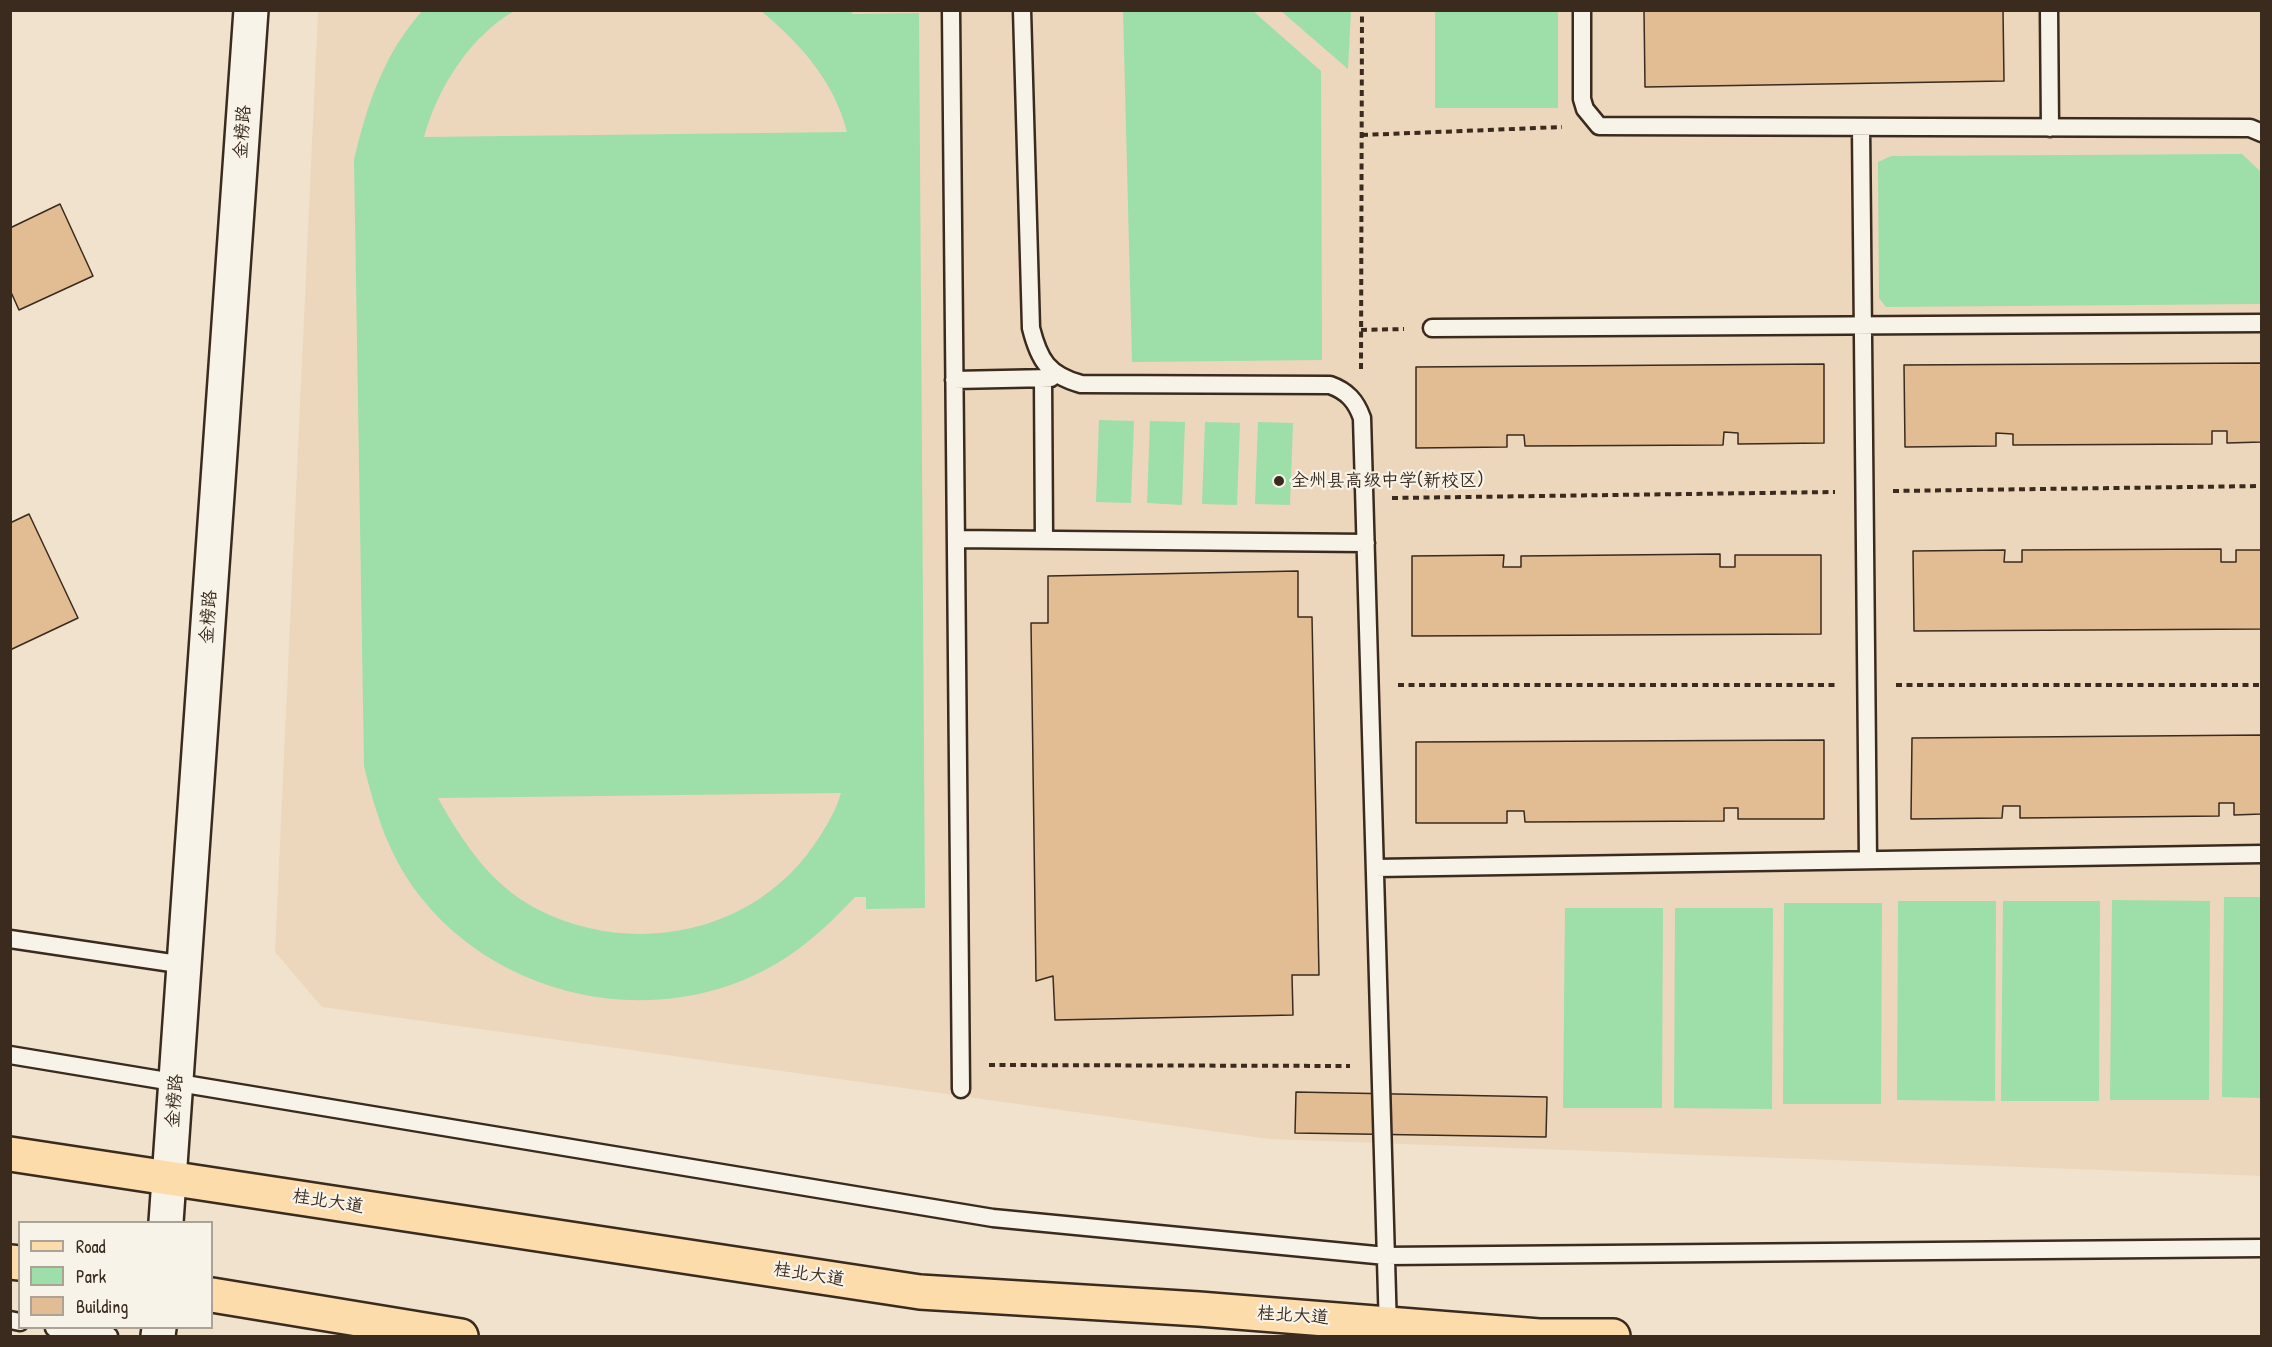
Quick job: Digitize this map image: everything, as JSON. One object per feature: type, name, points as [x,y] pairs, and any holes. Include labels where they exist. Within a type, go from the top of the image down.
[{"type":"main road","name":"金榜路","points":[[166,1221],[251,10]]},
{"type":"main road","name":"桂北大道","points":[[10,1154],[920,1292],[1388,1330],[1539,1336],[1613,1336]]},
{"type":"main road","points":[[213,1295],[461,1336]]},
{"type":"lane","points":[[951,10],[961,1089]]},
{"type":"lane","points":[[1022,10],[1031,328],[1044,361],[1061,378]]},
{"type":"lane","points":[[1582,10],[1582,99],[1585,109],[1599,126],[2250,128],[2262,133]]},
{"type":"lane","points":[[2049,10],[2050,128]]},
{"type":"lane","points":[[1861,127],[1868,861]]},
{"type":"lane","points":[[1432,328],[2262,323]]},
{"type":"lane","points":[[1043,378],[1044,540]]},
{"type":"lane","points":[[954,380],[1061,378],[1081,384],[1330,385],[1340,389],[1354,401],[1362,417],[1388,1330]]},
{"type":"lane","points":[[956,539],[1366,543]]},
{"type":"lane","points":[[1376,868],[2262,854]]},
{"type":"lane","points":[[10,939],[185,965]]},
{"type":"lane","points":[[10,1055],[993,1218],[1386,1256],[2262,1248]]},
{"type":"lane","points":[[61,1329],[109,1336]]},
{"type":"path","points":[[1362,10],[1360,330],[1362,417]]},
{"type":"path","points":[[1362,135],[1599,126]]},
{"type":"path","points":[[1360,330],[1432,328]]},
{"type":"path","points":[[1364,499],[2262,486]]},
{"type":"path","points":[[1370,686],[2262,685]]},
{"type":"path","points":[[960,1065],[1381,1066]]},
{"type":"shaded area","name":"全州县高级中学(新校区)","points":[[318,11],[2261,11],[2261,1176],[1269,1139],[322,1007],[275,952]]},
{"type":"green space","points":[[849,10],[853,14],[919,13],[925,908],[866,909],[866,897],[855,897],[823,929],[797,950],[741,981],[691,995],[640,1000],[589,996],[539,982],[493,960],[451,929],[406,877],[390,847],[373,799],[364,766],[354,160],[371,100],[387,62],[422,11],[514,11],[483,35],[457,65],[438,100],[424,137],[847,132],[834,96],[814,64],[789,36],[761,11]],"holes":[[[841,793],[830,820],[814,845],[788,875],[758,899],[725,917],[688,929],[650,934],[612,932],[574,924],[537,909],[521,899],[492,875],[468,847],[438,798]]]},
{"type":"green space","points":[[1123,11],[1253,11],[1321,71],[1322,360],[1132,362]]},
{"type":"green space","points":[[1281,11],[1351,11],[1348,69]]},
{"type":"green space","points":[[1435,11],[1558,11],[1558,108],[1435,108]]},
{"type":"green space","points":[[2242,154],[2261,172],[2261,304],[1886,307],[1879,298],[1878,162],[1891,156]]},
{"type":"green space","points":[[1099,420],[1134,421],[1131,503],[1096,502]]},
{"type":"green space","points":[[1150,421],[1185,422],[1182,505],[1147,503]]},
{"type":"green space","points":[[1205,422],[1240,423],[1237,505],[1202,504]]},
{"type":"green space","points":[[1258,422],[1293,423],[1290,505],[1255,504]]},
{"type":"green space","points":[[2224,897],[2261,897],[2261,1098],[2222,1097]]},
{"type":"green space","points":[[2112,900],[2210,901],[2209,1100],[2110,1100]]},
{"type":"green space","points":[[1898,901],[1996,901],[1995,1101],[1897,1100]]},
{"type":"green space","points":[[2003,901],[2100,901],[2099,1101],[2001,1101]]},
{"type":"green space","points":[[1784,903],[1882,903],[1881,1104],[1783,1104]]},
{"type":"green space","points":[[1565,908],[1663,908],[1662,1108],[1563,1108]]},
{"type":"green space","points":[[1675,908],[1773,908],[1772,1109],[1674,1108]]},
{"type":"building","points":[[1644,10],[2003,10],[2004,81],[1645,87]]},
{"type":"building","points":[[60,204],[93,276],[19,310],[10,290],[10,228]]},
{"type":"building","points":[[2262,363],[2262,442],[2227,443],[2227,431],[2212,431],[2212,444],[2013,445],[2013,434],[1996,433],[1996,446],[1905,447],[1904,365]]},
{"type":"building","points":[[1824,364],[1824,443],[1738,444],[1738,433],[1724,432],[1723,445],[1525,446],[1524,435],[1507,435],[1507,447],[1416,448],[1416,367]]},
{"type":"building","points":[[29,514],[78,618],[10,650],[10,523]]},
{"type":"building","points":[[2221,549],[2221,562],[2236,562],[2236,550],[2262,550],[2262,629],[1914,631],[1913,551],[2005,550],[2004,562],[2022,562],[2022,550]]},
{"type":"building","points":[[1720,554],[1720,567],[1735,567],[1735,555],[1821,555],[1821,634],[1412,636],[1412,556],[1504,555],[1503,567],[1521,567],[1521,556]]},
{"type":"building","points":[[1298,571],[1298,617],[1312,617],[1319,975],[1292,975],[1293,1015],[1055,1020],[1053,976],[1036,981],[1031,623],[1048,623],[1048,576]]},
{"type":"building","points":[[2262,735],[2262,814],[2234,815],[2234,803],[2219,803],[2219,816],[2020,818],[2020,806],[2003,806],[2002,818],[1911,819],[1912,738]]},
{"type":"building","points":[[1824,740],[1824,819],[1738,819],[1738,808],[1724,808],[1724,821],[1525,822],[1524,811],[1507,811],[1507,823],[1416,823],[1416,742]]},
{"type":"building","points":[[1296,1092],[1547,1097],[1546,1137],[1295,1133]]},
{"type":"place","name":"全州县高级中学(新校区)","points":[[1279,481]]}]
